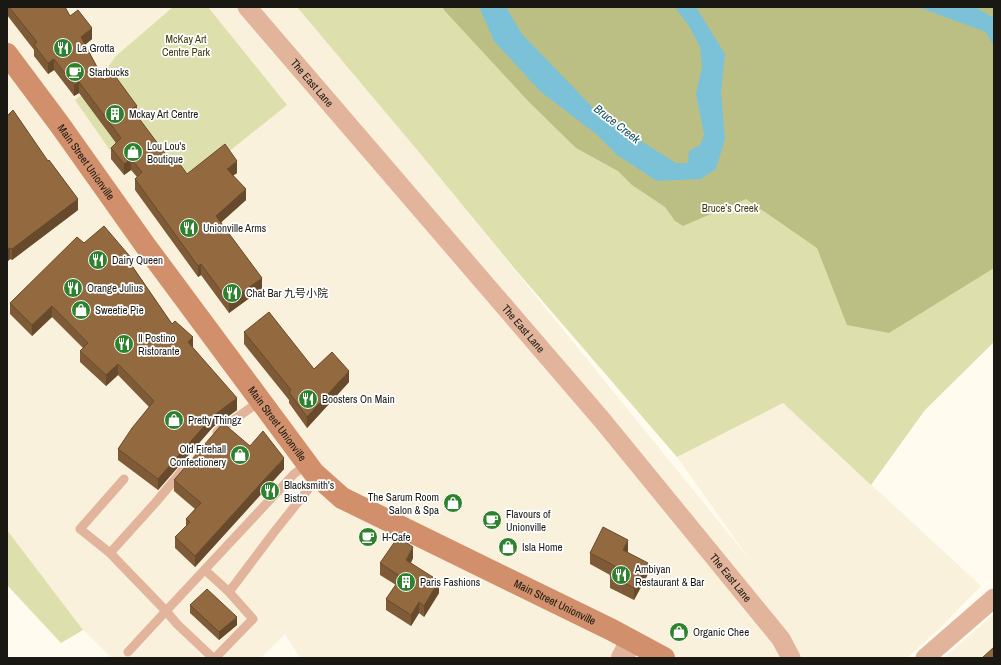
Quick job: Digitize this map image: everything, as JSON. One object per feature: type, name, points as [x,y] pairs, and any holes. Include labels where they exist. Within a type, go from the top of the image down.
[{"type":"main road","name":"Main Street Unionville","points":[[7,54],[60,124],[145,245],[312,470],[342,498],[626,649],[664,658]]},
{"type":"street","name":"The East Lane","points":[[247,7],[607,426],[781,640],[791,658]]},
{"type":"street","points":[[925,658],[994,598]]},
{"type":"lane","points":[[213,436],[260,401]]},
{"type":"lane","points":[[110,552],[156,502],[188,464]]},
{"type":"lane","points":[[128,652],[294,474],[312,470]]},
{"type":"lane","points":[[229,592],[280,524],[312,470]]},
{"type":"lane","points":[[124,479],[80,529],[110,552],[166,611],[176,624],[214,658],[252,619],[229,592],[205,570]]},
{"type":"shaded area","points":[[7,7],[297,7],[423,157],[750,560],[677,457],[783,403],[981,586],[940,628],[907,658],[300,658],[285,634],[261,658],[112,658],[83,630],[7,530]]},
{"type":"shaded area","points":[[994,614],[994,658],[944,658]]},
{"type":"green space","name":"McKay Art Centre Park","points":[[173,7],[208,7],[287,105],[187,185],[114,156],[75,100],[111,72],[108,67],[116,56]]},
{"type":"green space","name":"Bruce’s Creek","points":[[297,7],[994,7],[994,342],[925,410],[871,485],[783,403],[677,457],[514,268]]},
{"type":"green space","points":[[443,7],[994,7],[994,268],[889,333],[847,325],[817,248],[746,199],[683,226],[675,221],[665,207],[632,185],[618,171],[576,148],[528,101],[444,10]]},
{"type":"green space","points":[[7,530],[83,630],[61,643],[7,585]]},
{"type":"water","points":[[479,7],[506,7],[522,34],[601,116],[676,163],[688,163],[689,151],[700,145],[704,135],[696,94],[702,67],[700,47],[689,26],[675,7],[696,7],[725,54],[721,92],[725,139],[716,169],[701,179],[657,181],[617,155],[596,134],[541,92],[494,41]]},
{"type":"water","points":[[918,7],[975,7],[994,18],[994,47],[986,32]]},
{"type":"building","points":[[9,7],[65,7],[70,16],[78,10],[92,28],[81,37],[104,80],[113,73],[137,106],[133,108],[140,116],[138,117],[170,160],[174,156],[187,174],[225,144],[237,161],[227,169],[246,189],[216,216],[262,278],[229,302],[201,264],[198,266],[135,179],[142,172],[131,159],[124,164],[111,148],[121,138],[79,82],[74,85],[54,59],[48,63],[34,45],[37,42]]},
{"type":"building","points":[[13,110],[48,161],[49,160],[78,199],[12,249],[10,248],[7,250],[7,116]]},
{"type":"building","points":[[104,226],[133,260],[130,263],[172,324],[175,321],[193,337],[188,342],[237,398],[213,416],[158,479],[118,449],[132,428],[154,401],[118,364],[106,375],[80,351],[88,343],[52,306],[32,325],[10,303],[77,237],[84,243]]},
{"type":"building","points":[[269,312],[314,369],[332,352],[349,371],[307,417],[289,392],[291,390],[244,332]]},
{"type":"building","points":[[223,423],[250,446],[263,431],[284,458],[195,556],[175,537],[190,522],[186,519],[201,503],[174,480]]},
{"type":"building","points":[[603,527],[628,540],[623,550],[648,563],[634,588],[610,576],[615,566],[590,553]]},
{"type":"building","name":"Paris Fashions","points":[[398,537],[413,547],[406,560],[439,581],[424,606],[419,602],[411,615],[386,599],[401,577],[380,563]]},
{"type":"building","points":[[207,589],[237,617],[219,632],[190,605]]},
{"type":"building","points":[[994,647],[994,658],[982,658]]},
{"type":"place","name":"La Grotta","points":[[63,48]]},
{"type":"place","name":"Starbucks","points":[[75,72]]},
{"type":"place","name":"Mckay Art Centre","points":[[115,114]]},
{"type":"place","name":"Lou Lou's Boutique","points":[[133,152]]},
{"type":"place","name":"Unionville Arms","points":[[189,228]]},
{"type":"place","name":"Dairy Queen","points":[[98,260]]},
{"type":"place","name":"Orange Julius","points":[[73,288]]},
{"type":"place","name":"Chat Bar 九号小院","points":[[232,293]]},
{"type":"place","name":"Sweetie Pie","points":[[81,310]]},
{"type":"place","name":"Il Postino Ristorante","points":[[124,344]]},
{"type":"place","name":"Boosters On Main","points":[[308,399]]},
{"type":"place","name":"Pretty Thingz","points":[[174,420]]},
{"type":"place","name":"Old Firehall Confectionery","points":[[240,455]]},
{"type":"place","name":"Blacksmith's Bistro","points":[[270,491]]},
{"type":"place","name":"The Sarum Room Salon & Spa","points":[[453,503]]},
{"type":"place","name":"Flavours of Unionville","points":[[492,520]]},
{"type":"place","name":"H-Cafe","points":[[368,537]]},
{"type":"place","name":"Isla Home","points":[[508,547]]},
{"type":"place","name":"Ambiyan Restaurant & Bar","points":[[621,575]]},
{"type":"place","name":"Paris Fashions","points":[[406,582]]},
{"type":"place","name":"Organic Chee","points":[[679,632]]},
{"type":"water label","name":"Bruce Creek","points":[[617,124]]}]
